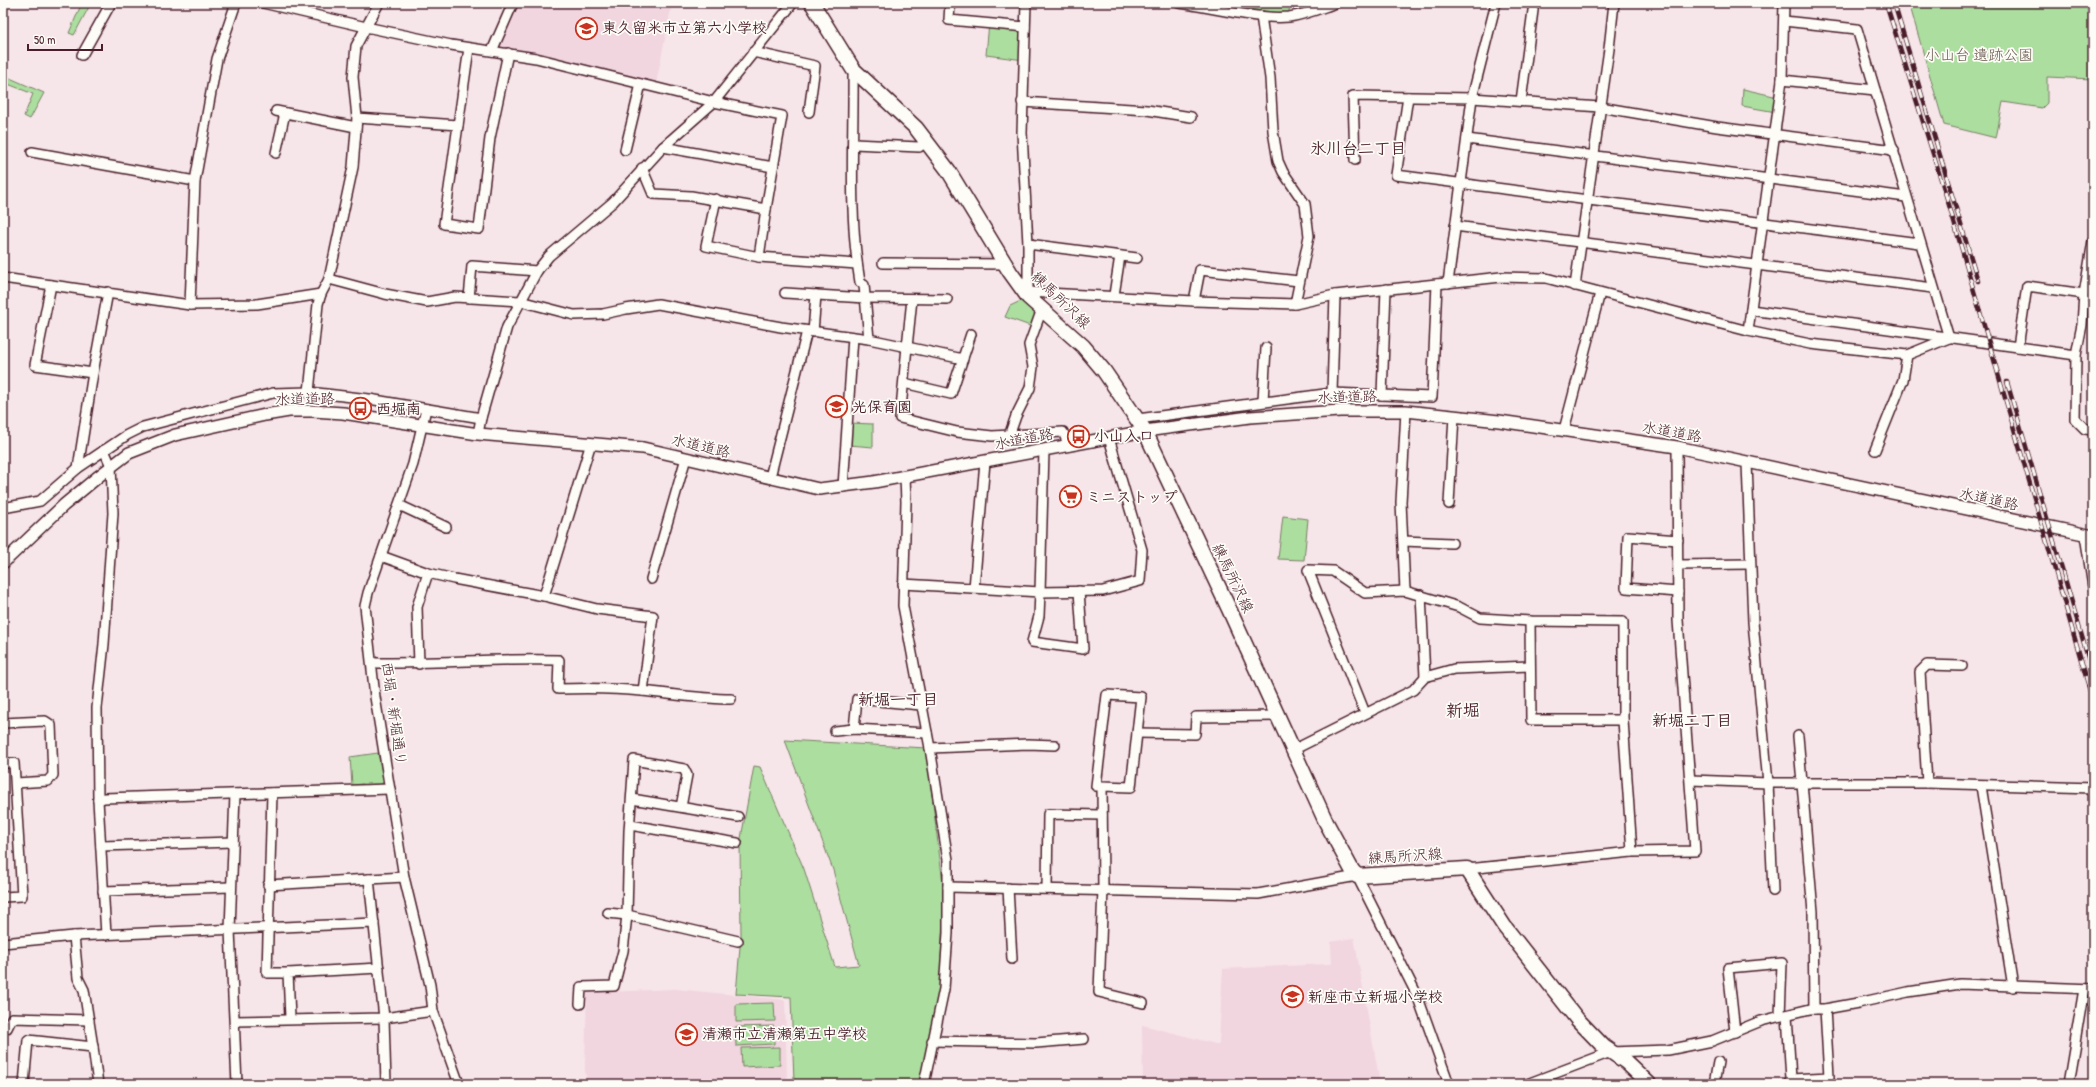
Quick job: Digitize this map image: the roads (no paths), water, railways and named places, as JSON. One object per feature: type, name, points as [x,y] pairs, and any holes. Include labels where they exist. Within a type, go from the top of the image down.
[{"type":"main road","name":"練馬所沢線","points":[[812,3],[853,69],[916,128],[964,195],[1005,264],[1028,294],[1083,346],[1104,371],[1138,419],[1229,609],[1326,822],[1357,876],[1467,869]]},
{"type":"main road","points":[[1467,869],[1504,926],[1577,1019],[1611,1052],[1626,1062],[1649,1084]]},
{"type":"street","points":[[82,55],[111,3]]},
{"type":"street","points":[[190,305],[195,182],[217,59],[236,3]]},
{"type":"street","points":[[263,3],[366,28],[469,48],[536,58],[714,102],[782,116],[759,257]]},
{"type":"street","points":[[309,392],[318,304],[320,294],[329,279],[352,167],[357,123],[354,72],[356,46],[379,3]]},
{"type":"street","points":[[492,51],[513,3]]},
{"type":"street","points":[[478,434],[501,346],[520,300],[537,270],[555,251],[613,202],[642,168],[663,147],[714,102],[793,3]]},
{"type":"street","points":[[950,3],[949,20],[1025,27]]},
{"type":"street","points":[[1026,3],[1022,102],[1023,176],[1028,244],[1028,294],[1114,295],[1194,301],[1295,304],[1335,295],[1386,289],[1514,277],[1546,278],[1748,331],[1810,344],[1907,355],[1949,338]]},
{"type":"street","points":[[1179,3],[1261,16],[1288,17],[1302,15],[1336,3]]},
{"type":"street","points":[[1448,283],[1472,98],[1496,3]]},
{"type":"street","points":[[1521,101],[1534,3]]},
{"type":"street","points":[[1575,286],[1609,49],[1614,3]]},
{"type":"street","points":[[1748,331],[1782,80],[1784,3]]},
{"type":"street","points":[[1261,16],[1270,78],[1273,131],[1278,161],[1283,172],[1306,204],[1308,236],[1295,304]]},
{"type":"street","points":[[1784,20],[1857,29],[1894,150],[1919,243],[1949,338]]},
{"type":"street","points":[[469,48],[444,224],[479,229],[490,138],[508,54]]},
{"type":"street","points":[[753,52],[815,66],[809,112]]},
{"type":"street","points":[[853,69],[854,192],[857,264],[865,298],[869,339]]},
{"type":"street","points":[[1782,80],[1875,90]]},
{"type":"street","points":[[626,150],[641,84]]},
{"type":"street","points":[[1355,160],[1353,96],[1472,98],[1600,108],[1775,135],[1894,150]]},
{"type":"street","points":[[1408,97],[1396,175],[1919,243]]},
{"type":"street","points":[[1022,102],[1147,110],[1191,117]]},
{"type":"street","points":[[276,153],[280,112],[357,123],[458,125]]},
{"type":"street","points":[[1467,139],[1906,197]]},
{"type":"street","points":[[854,144],[919,147],[926,142]]},
{"type":"street","points":[[663,147],[773,167]]},
{"type":"street","points":[[32,152],[195,182]]},
{"type":"street","points":[[642,168],[653,194],[669,194],[716,200],[766,209]]},
{"type":"street","points":[[716,200],[706,246],[759,257],[857,264]]},
{"type":"street","points":[[1455,226],[1933,288]]},
{"type":"street","points":[[2093,241],[2084,294],[2082,325],[2076,355],[2075,419],[2085,428],[2093,430]]},
{"type":"street","points":[[1028,244],[1137,258]]},
{"type":"street","points":[[1114,295],[1120,256]]},
{"type":"street","points":[[883,263],[1005,264]]},
{"type":"street","points":[[469,298],[472,266],[537,270]]},
{"type":"street","points":[[1194,301],[1200,270],[1299,281]]},
{"type":"street","points":[[3,278],[190,305],[257,304],[320,294]]},
{"type":"street","points":[[329,279],[385,294],[427,302],[455,298],[520,300],[574,314],[603,314],[626,308],[658,304],[810,331],[869,339],[963,359]]},
{"type":"street","points":[[1138,419],[1263,401],[1332,393],[1432,397],[1437,284]]},
{"type":"street","points":[[51,285],[34,365],[92,373]]},
{"type":"street","points":[[2018,347],[2027,286],[2084,294]]},
{"type":"street","points":[[1382,395],[1386,289]]},
{"type":"street","points":[[78,468],[92,373],[108,292]]},
{"type":"street","points":[[1564,430],[1600,292]]},
{"type":"street","points":[[785,293],[865,298],[947,299]]},
{"type":"street","points":[[770,477],[810,331],[816,295]]},
{"type":"street","points":[[1332,393],[1335,295]]},
{"type":"street","points":[[912,299],[900,418],[957,432],[992,436],[1064,432],[1068,446]]},
{"type":"street","points":[[1009,436],[1016,416],[1030,388],[1033,367],[1029,345],[1042,308]]},
{"type":"street","points":[[1751,310],[2076,355]]},
{"type":"street","points":[[904,383],[951,394],[971,334]]},
{"type":"street","points":[[843,487],[853,337]]},
{"type":"street","points":[[1263,401],[1266,348]]},
{"type":"street","points":[[1875,450],[1903,380],[1907,355]]},
{"type":"street","points":[[3,508],[40,501],[78,468],[127,435],[163,420],[273,394],[309,392],[368,399],[481,418]]},
{"type":"street","name":"西堀・新堀通り","points":[[426,409],[413,464],[365,606],[373,663],[375,697],[404,877],[430,985],[433,1011],[459,1084]]},
{"type":"street","name":"水道道路","points":[[3,563],[64,505],[129,453],[175,435],[289,411],[343,413],[478,434],[643,448],[819,489],[843,487],[905,477],[1145,431],[1250,418],[1340,411],[1406,411],[1564,430],[1677,447],[2089,535]]},
{"type":"street","points":[[1405,591],[1401,502],[1406,411]]},
{"type":"street","points":[[1449,504],[1454,416]]},
{"type":"street","points":[[903,584],[1040,592],[1103,591],[1140,581],[1142,550],[1109,438]]},
{"type":"street","points":[[544,596],[591,443]]},
{"type":"street","points":[[1467,869],[1632,852],[1695,851],[1691,780],[1678,620],[1677,447]]},
{"type":"street","points":[[104,450],[111,466],[114,514],[104,644],[97,708],[98,800],[106,935]]},
{"type":"street","points":[[1044,451],[1039,616],[1032,642],[1082,649],[1079,591]]},
{"type":"street","points":[[651,578],[686,458]]},
{"type":"street","points":[[974,588],[985,462]]},
{"type":"street","points":[[1747,463],[1753,622],[1768,783],[1773,891]]},
{"type":"street","points":[[905,477],[906,528],[903,606],[930,748],[948,860],[948,934],[944,990],[924,1084]]},
{"type":"street","points":[[399,505],[446,527]]},
{"type":"street","points":[[2089,535],[2093,587]]},
{"type":"street","points":[[1678,540],[1628,536],[1626,588],[1678,592]]},
{"type":"street","points":[[1403,541],[1452,543]]},
{"type":"street","points":[[381,556],[428,573],[544,596],[597,609],[653,616],[643,691]]},
{"type":"street","points":[[1678,565],[1750,564]]},
{"type":"street","points":[[1365,713],[1308,570],[1333,571],[1365,592],[1405,591],[1421,595],[1459,607],[1480,618],[1530,621],[1623,622],[1623,720],[1632,852]]},
{"type":"street","points":[[419,664],[417,607],[428,573]]},
{"type":"street","points":[[1421,595],[1425,677]]},
{"type":"street","points":[[1530,621],[1531,720],[1623,720]]},
{"type":"street","points":[[373,663],[419,664],[521,659],[559,660],[558,689],[596,688],[643,691],[699,699],[731,700]]},
{"type":"street","points":[[1926,783],[1920,672],[1927,665],[1962,666]]},
{"type":"street","points":[[1293,750],[1413,690],[1425,677],[1454,669],[1530,666]]},
{"type":"street","points":[[1107,695],[1140,697],[1131,787],[1102,786],[1096,786],[1107,695]]},
{"type":"street","points":[[854,729],[857,699],[921,705]]},
{"type":"street","points":[[1137,733],[1195,734],[1196,717],[1278,716]]},
{"type":"street","points":[[3,723],[45,721],[51,725],[53,776],[48,781],[16,784]]},
{"type":"street","points":[[835,731],[854,729],[927,733]]},
{"type":"street","points":[[1798,736],[1813,912],[1814,1009]]},
{"type":"street","points":[[930,748],[1028,744],[1055,745]]},
{"type":"street","points":[[580,1004],[581,987],[614,986],[623,951],[627,915],[634,760],[684,769],[687,775],[681,807]]},
{"type":"street","points":[[3,763],[14,763],[22,896],[3,897]]},
{"type":"street","points":[[1691,780],[1802,784],[1926,783],[1981,786],[2093,788]]},
{"type":"street","points":[[1102,786],[1103,889],[1099,992],[1143,1003]]},
{"type":"street","points":[[1981,786],[2013,987]]},
{"type":"street","points":[[98,800],[104,798],[390,789]]},
{"type":"street","points":[[272,793],[268,885],[267,973],[379,968]]},
{"type":"street","points":[[235,794],[230,930],[237,1084]]},
{"type":"street","points":[[632,799],[738,817]]},
{"type":"street","points":[[1048,888],[1048,814],[1102,815]]},
{"type":"street","points":[[630,825],[737,843]]},
{"type":"street","points":[[101,846],[233,842]]},
{"type":"street","points":[[948,887],[1103,889],[1258,894],[1357,876],[1418,995],[1449,1084]]},
{"type":"street","points":[[268,885],[404,877]]},
{"type":"street","points":[[370,879],[384,1018],[386,1084]]},
{"type":"street","points":[[103,891],[231,887]]},
{"type":"street","points":[[1008,888],[1012,959]]},
{"type":"street","points":[[608,913],[627,915],[738,941]]},
{"type":"street","points":[[3,943],[74,936],[374,923]]},
{"type":"street","points":[[74,936],[78,978],[84,990],[98,1084]]},
{"type":"street","points":[[1735,1032],[1728,968],[1782,963],[1783,1016],[1791,1079],[1829,1077],[1825,1009]]},
{"type":"street","points":[[288,973],[290,1018]]},
{"type":"street","points":[[1527,1084],[1611,1052],[1668,1050],[1712,1041],[1761,1021],[1783,1016],[1908,992],[1960,984],[2089,989],[2068,1084]]},
{"type":"street","points":[[235,1020],[290,1018],[384,1018],[433,1011]]},
{"type":"street","points":[[3,1028],[7,1028],[12,1018],[89,1020]]},
{"type":"street","points":[[932,1041],[1036,1043],[1084,1039]]},
{"type":"street","points":[[24,1084],[28,1040],[93,1047]]},
{"type":"street","points":[[1714,1084],[1718,1062]]},
{"type":"railway","points":[[1886,3],[1949,205],[2093,701]]},
{"type":"railway","points":[[1894,3],[1978,281]]},
{"type":"railway","points":[[2007,382],[2093,674]]},
{"type":"place","name":"東久留米市立第六小学校","points":[[586,28]]},
{"type":"place","name":"光保育園","points":[[836,407]]},
{"type":"place","name":"西堀南","points":[[361,409]]},
{"type":"place","name":"小山入口","points":[[1079,436]]},
{"type":"place","name":"ミニストップ","points":[[1070,497]]},
{"type":"place","name":"新座市立新堀小学校","points":[[1293,997]]},
{"type":"place","name":"清瀬市立清瀬第五中学校","points":[[686,1034]]},
{"type":"district","name":"氷川台二丁目","points":[[1358,148]]},
{"type":"district","name":"新堀一丁目","points":[[898,699]]},
{"type":"district","name":"新堀","points":[[1463,710]]},
{"type":"district","name":"新堀二丁目","points":[[1692,720]]},
{"type":"park label","name":"小山台 遺跡公園","points":[[1979,55]]}]
